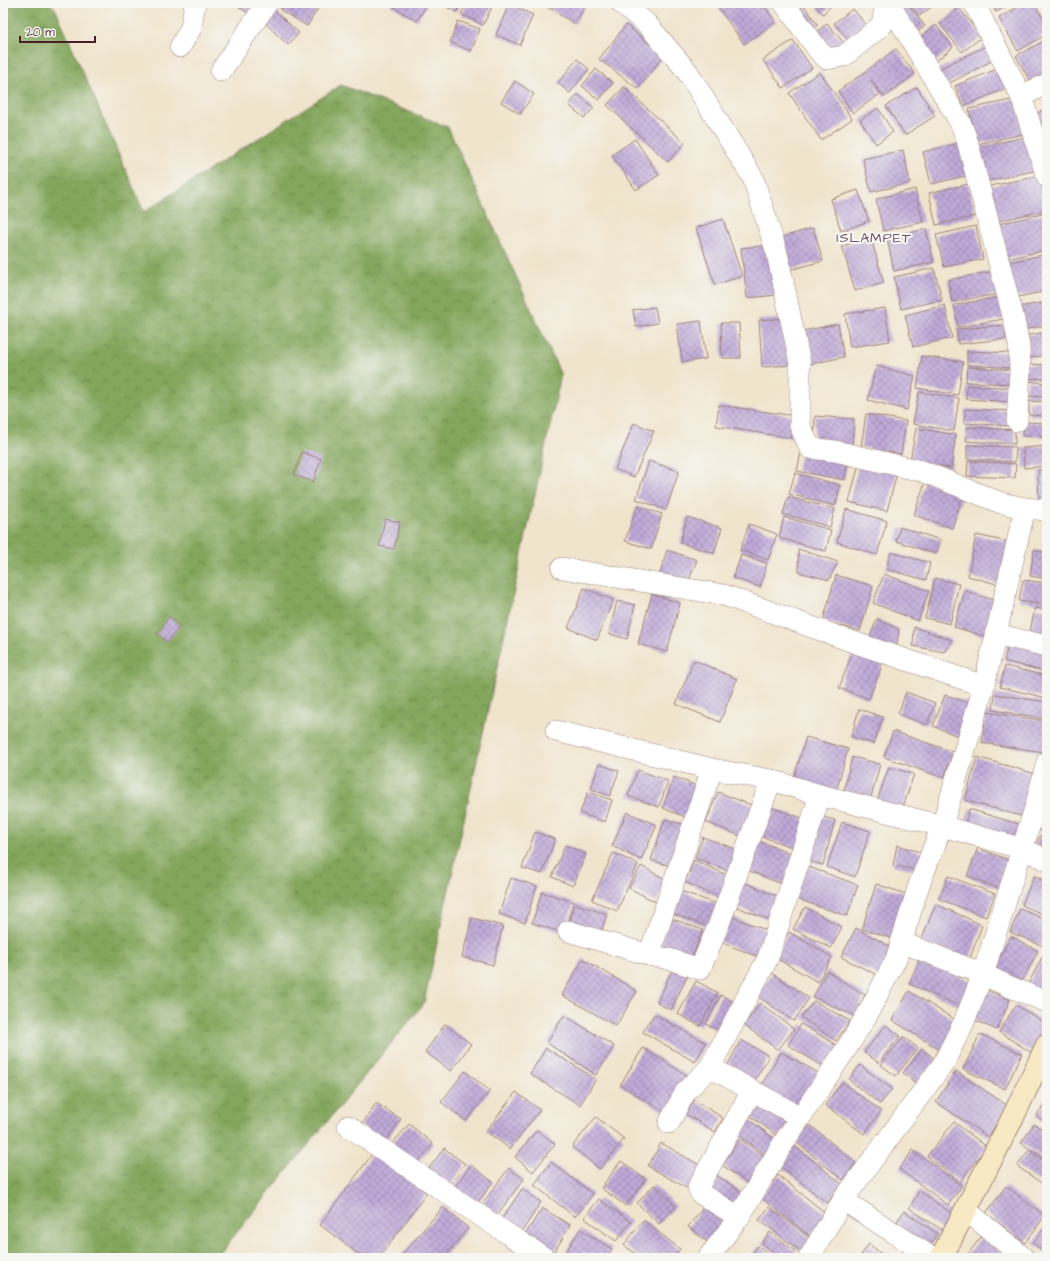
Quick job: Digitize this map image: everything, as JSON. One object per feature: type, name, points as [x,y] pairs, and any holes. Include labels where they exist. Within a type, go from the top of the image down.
[{"type":"street","points":[[180,47],[190,28],[195,3]]},
{"type":"street","points":[[221,71],[267,3]]},
{"type":"street","points":[[621,3],[647,24],[687,72],[753,178],[779,261],[800,362],[800,426],[810,448],[835,451],[922,471],[1001,504],[1047,510]]},
{"type":"street","points":[[784,3],[819,51],[827,59],[844,56],[882,25],[886,3]]},
{"type":"street","points":[[889,3],[961,124],[967,140],[1014,320],[1019,345],[1020,372],[1017,421]]},
{"type":"street","points":[[974,3],[1021,96],[1047,176]]},
{"type":"street","points":[[1021,96],[1047,84]]},
{"type":"street","points":[[708,1258],[739,1217],[800,1117],[867,1015],[896,959],[919,885],[942,826],[984,686],[1025,508]]},
{"type":"street","points":[[562,568],[724,596],[853,642],[984,686]]},
{"type":"street","points":[[995,634],[1047,646]]},
{"type":"street","points":[[556,731],[712,769],[772,780],[820,795],[942,826],[1022,849],[1047,860]]},
{"type":"street","points":[[809,1258],[843,1200],[943,1064],[964,1022],[983,974],[1036,808],[1047,762]]},
{"type":"street","points":[[649,955],[712,769]]},
{"type":"street","points":[[568,931],[700,969],[719,924],[772,780]]},
{"type":"street","points":[[669,1123],[686,1091],[710,1067],[768,958],[820,795]]},
{"type":"street","points":[[901,942],[983,974],[1047,1002]]},
{"type":"street","points":[[941,1258],[1013,1117],[1041,1076],[1047,1045]]},
{"type":"street","points":[[710,1067],[800,1117]]},
{"type":"street","points":[[739,1217],[701,1194],[698,1187],[752,1091]]},
{"type":"street","points":[[348,1126],[491,1224],[545,1258]]},
{"type":"street","points":[[843,1200],[933,1258]]},
{"type":"street","points":[[966,1210],[1024,1258]]},
{"type":"green space","points":[[3,3],[50,3],[55,8],[144,212],[341,85],[448,127],[561,375],[424,1003],[216,1258],[3,1258]]},
{"type":"building","points":[[233,3],[257,3],[250,14]]},
{"type":"building","points":[[285,3],[312,3],[319,7],[307,26],[280,10]]},
{"type":"building","points":[[391,3],[428,3],[417,21],[390,5]]},
{"type":"building","points":[[438,3],[461,3],[457,12]]},
{"type":"building","points":[[467,3],[494,3],[483,25],[461,14]]},
{"type":"building","points":[[545,3],[587,3],[575,24],[544,5]]},
{"type":"building","points":[[715,3],[762,3],[776,22],[744,44]]},
{"type":"building","points":[[788,3],[802,3],[818,25],[808,32]]},
{"type":"building","points":[[813,3],[834,3],[823,14]]},
{"type":"building","points":[[892,3],[907,3],[925,26],[912,36]]},
{"type":"building","points":[[909,3],[937,3],[919,16]]},
{"type":"building","points":[[991,3],[1013,3],[996,12]]},
{"type":"building","points":[[1025,3],[1034,3],[1047,25],[1047,34],[1018,51],[999,18]]},
{"type":"building","points":[[1042,3],[1047,3],[1047,13]]},
{"type":"building","points":[[509,4],[533,15],[520,45],[496,35]]},
{"type":"building","points":[[959,8],[982,37],[962,52],[940,24]]},
{"type":"building","points":[[853,9],[868,27],[850,42],[834,23]]},
{"type":"building","points":[[274,10],[299,33],[288,45],[263,21]]},
{"type":"building","points":[[458,21],[480,29],[471,51],[450,42]]},
{"type":"building","points":[[827,23],[849,49],[830,56],[813,36]]},
{"type":"building","points":[[626,25],[664,55],[638,89],[599,59]]},
{"type":"building","points":[[936,25],[953,47],[935,62],[916,41]]},
{"type":"building","points":[[1047,39],[1047,83],[1035,90],[1016,56]]},
{"type":"building","points":[[793,40],[812,68],[783,88],[763,60]]},
{"type":"building","points":[[990,44],[997,58],[944,86],[935,71]]},
{"type":"building","points":[[896,49],[915,74],[884,97],[871,80],[880,94],[853,113],[838,91]]},
{"type":"building","points":[[577,59],[589,69],[570,93],[558,83]]},
{"type":"building","points":[[1002,67],[1010,87],[963,106],[955,86]]},
{"type":"building","points":[[596,69],[613,83],[599,100],[582,86]]},
{"type":"building","points":[[820,72],[852,119],[821,140],[789,93]]},
{"type":"building","points":[[515,81],[534,94],[520,114],[501,102]]},
{"type":"building","points":[[624,87],[685,143],[668,162],[607,105]]},
{"type":"building","points":[[917,87],[935,116],[905,135],[886,106]]},
{"type":"building","points":[[578,94],[594,108],[584,118],[569,105]]},
{"type":"building","points":[[1020,98],[1028,133],[977,144],[969,109]]},
{"type":"building","points":[[878,108],[893,132],[876,144],[860,120]]},
{"type":"building","points":[[1047,108],[1047,134],[1036,114]]},
{"type":"building","points":[[1030,136],[1038,170],[988,181],[979,147]]},
{"type":"building","points":[[635,139],[659,175],[636,190],[612,155]]},
{"type":"building","points":[[963,142],[970,175],[931,184],[923,152]]},
{"type":"building","points":[[903,150],[910,183],[871,192],[863,159]]},
{"type":"building","points":[[1040,176],[1047,210],[998,221],[990,186]]},
{"type":"building","points":[[968,184],[976,216],[936,225],[929,193]]},
{"type":"building","points":[[915,189],[923,222],[883,231],[876,199]]},
{"type":"building","points":[[858,190],[869,221],[841,231],[831,199]]},
{"type":"building","points":[[1047,213],[1047,250],[1006,259],[998,224]]},
{"type":"building","points":[[723,219],[742,276],[715,285],[696,228]]},
{"type":"building","points":[[976,226],[983,259],[944,267],[936,235]]},
{"type":"building","points":[[813,228],[823,261],[789,270],[779,238]]},
{"type":"building","points":[[926,229],[934,262],[894,271],[887,238]]},
{"type":"building","points":[[871,238],[884,283],[855,291],[842,246]]},
{"type":"building","points":[[771,245],[777,295],[747,298],[741,248]]},
{"type":"building","points":[[1047,254],[1047,291],[1013,298],[1005,263]]},
{"type":"building","points":[[934,268],[942,300],[901,309],[894,277]]},
{"type":"building","points":[[994,271],[998,294],[952,302],[948,280]]},
{"type":"building","points":[[1000,297],[1004,319],[958,327],[954,305]]},
{"type":"building","points":[[1047,302],[1047,325],[1022,330],[1018,307]]},
{"type":"building","points":[[945,305],[952,338],[913,347],[905,315]]},
{"type":"building","points":[[655,307],[658,323],[636,327],[633,310]]},
{"type":"building","points":[[885,308],[890,341],[850,347],[845,314]]},
{"type":"building","points":[[788,318],[791,365],[762,367],[759,320]]},
{"type":"building","points":[[701,321],[706,359],[682,362],[677,324]]},
{"type":"building","points":[[721,323],[739,323],[741,358],[722,358]]},
{"type":"building","points":[[838,324],[844,357],[805,365],[798,332]]},
{"type":"building","points":[[1005,325],[1006,339],[958,344],[957,329]]},
{"type":"building","points":[[1047,332],[1047,355],[1028,358],[1023,336]]},
{"type":"building","points":[[967,351],[1015,353],[1015,368],[967,365]]},
{"type":"building","points":[[922,356],[963,362],[958,395],[917,388]]},
{"type":"building","points":[[1025,364],[1047,365],[1047,379],[1024,378]]},
{"type":"building","points":[[876,366],[915,376],[907,410],[868,400]]},
{"type":"building","points":[[967,367],[1015,370],[1015,384],[966,382]]},
{"type":"building","points":[[1027,381],[1047,383],[1047,397],[1026,396]]},
{"type":"building","points":[[967,385],[1015,388],[1014,402],[966,399]]},
{"type":"building","points":[[919,392],[959,398],[954,431],[913,424]]},
{"type":"building","points":[[1029,401],[1047,402],[1047,416],[1029,415]]},
{"type":"building","points":[[719,405],[795,416],[791,438],[716,426]]},
{"type":"building","points":[[965,409],[1013,411],[1012,426],[964,423]]},
{"type":"building","points":[[866,414],[906,421],[901,454],[861,447]]},
{"type":"building","points":[[815,416],[854,419],[852,446],[814,443]]},
{"type":"building","points":[[1024,422],[1047,423],[1047,437],[1023,436]]},
{"type":"building","points":[[634,423],[654,431],[634,477],[615,469]]},
{"type":"building","points":[[967,427],[1015,430],[1015,444],[966,441]]},
{"type":"building","points":[[916,428],[956,435],[951,468],[910,461]]},
{"type":"building","points":[[967,445],[1016,447],[1015,462],[967,459]]},
{"type":"building","points":[[1047,446],[1047,466],[1024,468],[1023,448]]},
{"type":"building","points":[[302,452],[321,459],[313,482],[294,475]]},
{"type":"building","points":[[801,452],[848,462],[844,480],[797,471]]},
{"type":"building","points":[[860,460],[898,469],[887,511],[849,502]]},
{"type":"building","points":[[649,461],[679,471],[666,510],[636,499]]},
{"type":"building","points":[[968,461],[1016,464],[1015,478],[967,476]]},
{"type":"building","points":[[1038,470],[1047,470],[1047,503],[1039,503]]},
{"type":"building","points":[[795,473],[840,485],[835,506],[789,494]]},
{"type":"building","points":[[925,482],[963,494],[952,528],[914,515]]},
{"type":"building","points":[[788,497],[835,509],[830,527],[783,514]]},
{"type":"building","points":[[637,506],[662,514],[651,549],[625,541]]},
{"type":"building","points":[[846,509],[887,521],[877,555],[837,542]]},
{"type":"building","points":[[687,517],[722,528],[714,553],[680,543]]},
{"type":"building","points":[[784,517],[831,530],[826,551],[779,538]]},
{"type":"building","points":[[385,519],[400,522],[394,549],[379,546]]},
{"type":"building","points":[[749,524],[777,534],[768,560],[740,550]]},
{"type":"building","points":[[900,527],[941,540],[936,554],[896,541]]},
{"type":"building","points":[[976,535],[1014,543],[1000,585],[968,576]]},
{"type":"building","points":[[798,549],[838,562],[829,580],[799,572]]},
{"type":"building","points":[[667,550],[697,560],[687,585],[659,577]]},
{"type":"building","points":[[1034,550],[1047,552],[1047,579],[1030,576]]},
{"type":"building","points":[[891,552],[930,563],[926,580],[886,569]]},
{"type":"building","points":[[741,555],[767,563],[760,587],[733,578]]},
{"type":"building","points":[[884,574],[929,591],[918,621],[873,603]]},
{"type":"building","points":[[836,575],[873,586],[860,631],[823,621]]},
{"type":"building","points":[[935,578],[959,584],[950,624],[925,618]]},
{"type":"building","points":[[1023,580],[1047,583],[1047,605],[1019,601]]},
{"type":"building","points":[[584,588],[613,600],[597,640],[568,628]]},
{"type":"building","points":[[965,591],[997,601],[987,637],[954,627]]},
{"type":"building","points":[[652,594],[680,603],[667,652],[638,644]]},
{"type":"building","points":[[617,601],[635,605],[627,639],[609,634]]},
{"type":"building","points":[[1035,608],[1047,610],[1047,640],[1029,636]]},
{"type":"building","points":[[169,617],[180,626],[167,642],[157,634]]},
{"type":"building","points":[[877,619],[899,629],[896,653],[868,642]]},
{"type":"building","points":[[914,627],[952,640],[944,652],[913,646]]},
{"type":"building","points":[[1009,641],[1047,649],[1047,672],[1004,661]]},
{"type":"building","points":[[854,648],[884,660],[869,699],[839,688]]},
{"type":"building","points":[[694,660],[737,679],[720,722],[676,704]]},
{"type":"building","points":[[1005,666],[1047,676],[1047,698],[1000,687]]},
{"type":"building","points":[[906,692],[935,703],[927,725],[898,714]]},
{"type":"building","points":[[995,694],[1047,702],[1047,719],[993,710]]},
{"type":"building","points":[[945,695],[973,704],[965,739],[933,726]]},
{"type":"building","points":[[859,709],[883,717],[874,744],[851,737]]},
{"type":"building","points":[[986,712],[1047,721],[1044,752],[982,743]]},
{"type":"building","points":[[893,731],[953,752],[944,778],[884,757]]},
{"type":"building","points":[[806,737],[848,749],[835,795],[793,782]]},
{"type":"building","points":[[852,757],[880,764],[870,801],[843,794]]},
{"type":"building","points":[[977,757],[1036,774],[1024,817],[965,800]]},
{"type":"building","points":[[599,764],[619,771],[610,796],[591,789]]},
{"type":"building","points":[[889,767],[914,774],[902,810],[876,804]]},
{"type":"building","points":[[638,770],[668,781],[659,807],[628,796]]},
{"type":"building","points":[[674,777],[702,788],[690,819],[663,808]]},
{"type":"building","points":[[588,792],[612,800],[605,822],[580,813]]},
{"type":"building","points":[[718,792],[756,807],[743,837],[706,822]]},
{"type":"building","points":[[770,807],[808,820],[798,849],[760,836]]},
{"type":"building","points":[[969,809],[1025,826],[1018,848],[963,831]]},
{"type":"building","points":[[1047,811],[1047,833],[1039,830]]},
{"type":"building","points":[[627,812],[657,825],[641,860],[612,846]]},
{"type":"building","points":[[817,815],[835,820],[823,865],[805,860]]},
{"type":"building","points":[[665,819],[685,825],[670,866],[651,860]]},
{"type":"building","points":[[842,822],[870,831],[855,877],[827,867]]},
{"type":"building","points":[[535,832],[555,839],[542,874],[522,868]]},
{"type":"building","points":[[1041,835],[1047,838],[1047,851],[1035,845]]},
{"type":"building","points":[[703,837],[741,851],[732,872],[695,858]]},
{"type":"building","points":[[759,841],[796,856],[784,885],[747,870]]},
{"type":"building","points":[[565,845],[586,854],[573,886],[552,877]]},
{"type":"building","points":[[897,845],[923,853],[920,871],[893,865]]},
{"type":"building","points":[[978,848],[1011,861],[1000,889],[967,876]]},
{"type":"building","points":[[613,853],[638,864],[617,911],[592,900]]},
{"type":"building","points":[[694,860],[729,876],[720,898],[685,882]]},
{"type":"building","points":[[641,866],[667,880],[656,902],[629,888]]},
{"type":"building","points":[[806,866],[858,885],[847,916],[794,898]]},
{"type":"building","points":[[948,876],[995,894],[986,917],[939,899]]},
{"type":"building","points":[[1034,876],[1047,882],[1047,916],[1022,905]]},
{"type":"building","points":[[511,878],[537,886],[525,923],[499,914]]},
{"type":"building","points":[[741,881],[784,899],[775,922],[732,905]]},
{"type":"building","points":[[876,884],[912,896],[898,940],[862,929]]},
{"type":"building","points":[[681,891],[720,905],[712,928],[673,914]]},
{"type":"building","points":[[542,892],[574,902],[564,933],[532,923]]},
{"type":"building","points":[[575,904],[607,914],[600,935],[569,925]]},
{"type":"building","points":[[936,904],[982,925],[970,958],[920,943]]},
{"type":"building","points":[[805,907],[842,927],[831,948],[793,929]]},
{"type":"building","points":[[1020,909],[1047,920],[1047,936],[1043,946],[1010,932]]},
{"type":"building","points":[[727,915],[771,932],[762,958],[717,941]]},
{"type":"building","points":[[472,918],[503,926],[493,965],[462,957]]},
{"type":"building","points":[[670,918],[703,930],[691,960],[659,948]]},
{"type":"building","points":[[856,928],[893,948],[879,976],[841,957]]},
{"type":"building","points":[[789,932],[832,957],[818,982],[774,957]]},
{"type":"building","points":[[1011,936],[1038,951],[1019,987],[992,972]]},
{"type":"building","points":[[1047,948],[1047,995],[1027,986]]},
{"type":"building","points":[[920,958],[973,982],[962,1007],[909,984]]},
{"type":"building","points":[[583,959],[637,991],[616,1026],[562,995]]},
{"type":"building","points":[[673,968],[688,975],[671,1010],[657,1003]]},
{"type":"building","points":[[827,971],[865,995],[855,1016],[813,997]]},
{"type":"building","points":[[772,973],[809,998],[794,1021],[757,996]]},
{"type":"building","points":[[696,981],[718,993],[700,1026],[678,1014]]},
{"type":"building","points":[[982,988],[1010,1000],[997,1030],[969,1018]]},
{"type":"building","points":[[909,991],[960,1023],[943,1052],[892,1020]]},
{"type":"building","points":[[721,995],[739,1005],[724,1034],[706,1024]]},
{"type":"building","points":[[814,1001],[850,1021],[836,1041],[801,1017]]},
{"type":"building","points":[[760,1003],[794,1029],[778,1050],[744,1025]]},
{"type":"building","points":[[1016,1005],[1047,1024],[1047,1029],[1032,1053],[999,1032]]},
{"type":"building","points":[[654,1014],[706,1043],[695,1062],[643,1032]]},
{"type":"building","points":[[564,1015],[614,1046],[596,1075],[547,1043]]},
{"type":"building","points":[[445,1024],[471,1044],[451,1071],[425,1052]]},
{"type":"building","points":[[801,1024],[841,1048],[828,1069],[788,1045]]},
{"type":"building","points":[[886,1025],[900,1036],[879,1063],[864,1052]]},
{"type":"building","points":[[980,1034],[1022,1054],[1005,1089],[963,1069]]},
{"type":"building","points":[[903,1037],[918,1048],[896,1076],[881,1065]]},
{"type":"building","points":[[741,1040],[769,1056],[752,1085],[725,1070]]},
{"type":"building","points":[[546,1048],[596,1079],[580,1105],[530,1074]]},
{"type":"building","points":[[643,1048],[688,1076],[666,1113],[620,1085]]},
{"type":"building","points":[[922,1049],[939,1062],[921,1087],[903,1073]]},
{"type":"building","points":[[781,1052],[822,1075],[800,1113],[759,1089]]},
{"type":"building","points":[[860,1065],[892,1089],[880,1104],[849,1080]]},
{"type":"building","points":[[465,1071],[490,1091],[466,1121],[441,1102]]},
{"type":"building","points":[[956,1071],[1008,1106],[988,1137],[936,1102]]},
{"type":"building","points":[[842,1082],[881,1111],[864,1134],[825,1105]]},
{"type":"building","points":[[516,1092],[540,1110],[510,1149],[486,1131]]},
{"type":"building","points":[[694,1100],[723,1118],[715,1132],[686,1114]]},
{"type":"building","points":[[1047,1101],[1047,1124],[1036,1116]]},
{"type":"building","points":[[758,1102],[789,1125],[779,1137],[749,1115]]},
{"type":"building","points":[[376,1103],[401,1119],[385,1142],[361,1126]]},
{"type":"building","points":[[596,1117],[624,1139],[600,1169],[572,1147]]},
{"type":"building","points":[[747,1118],[780,1143],[769,1157],[736,1133]]},
{"type":"building","points":[[954,1122],[987,1147],[960,1182],[927,1156]]},
{"type":"building","points":[[409,1124],[433,1144],[416,1164],[392,1144]]},
{"type":"building","points":[[1034,1124],[1047,1132],[1047,1160],[1021,1143]]},
{"type":"building","points":[[810,1125],[856,1163],[843,1180],[796,1142]]},
{"type":"building","points":[[537,1130],[555,1144],[533,1172],[515,1157]]},
{"type":"building","points":[[740,1139],[769,1159],[750,1185],[722,1165]]},
{"type":"building","points":[[661,1143],[703,1167],[690,1190],[648,1166]]},
{"type":"building","points":[[794,1145],[842,1184],[827,1203],[779,1165]]},
{"type":"building","points":[[444,1148],[465,1164],[449,1187],[427,1171]]},
{"type":"building","points":[[913,1150],[962,1186],[948,1205],[899,1169]]},
{"type":"building","points":[[1029,1150],[1047,1163],[1047,1187],[1017,1166]]},
{"type":"building","points":[[373,1153],[427,1193],[379,1258],[364,1258],[320,1225]]},
{"type":"building","points":[[621,1161],[645,1179],[626,1206],[601,1188]]},
{"type":"building","points":[[551,1162],[593,1194],[575,1217],[534,1185]]},
{"type":"building","points":[[471,1165],[493,1182],[475,1206],[453,1189]]},
{"type":"building","points":[[509,1168],[524,1179],[494,1219],[479,1208]]},
{"type":"building","points":[[713,1173],[748,1196],[740,1207],[703,1190]]},
{"type":"building","points":[[778,1175],[827,1214],[810,1236],[760,1197]]},
{"type":"building","points":[[654,1185],[676,1206],[659,1224],[637,1203]]},
{"type":"building","points":[[1006,1186],[1045,1216],[1025,1243],[986,1213]]},
{"type":"building","points":[[522,1189],[541,1202],[519,1236],[499,1223]]},
{"type":"building","points":[[919,1191],[953,1214],[942,1230],[909,1208]]},
{"type":"building","points":[[599,1199],[631,1222],[616,1241],[584,1218]]},
{"type":"building","points":[[706,1204],[732,1224],[714,1247],[688,1227]]},
{"type":"building","points":[[443,1207],[468,1228],[443,1258],[399,1258]]},
{"type":"building","points":[[769,1207],[810,1238],[800,1251],[759,1220]]},
{"type":"building","points":[[542,1208],[570,1225],[552,1256],[523,1238]]},
{"type":"building","points":[[904,1211],[938,1234],[925,1253],[891,1230]]},
{"type":"building","points":[[643,1220],[680,1249],[673,1258],[641,1258],[624,1245]]},
{"type":"building","points":[[1047,1224],[1047,1254],[1033,1243]]},
{"type":"building","points":[[580,1229],[612,1249],[606,1258],[562,1258]]},
{"type":"building","points":[[770,1232],[795,1251],[789,1258],[781,1258],[762,1243]]},
{"type":"building","points":[[981,1237],[1001,1252],[997,1258],[965,1258]]},
{"type":"building","points":[[869,1244],[887,1258],[859,1258]]},
{"type":"building","points":[[758,1246],[775,1258],[756,1258],[751,1255]]},
{"type":"district","name":"ISLAMPET","points":[[874,237]]}]
